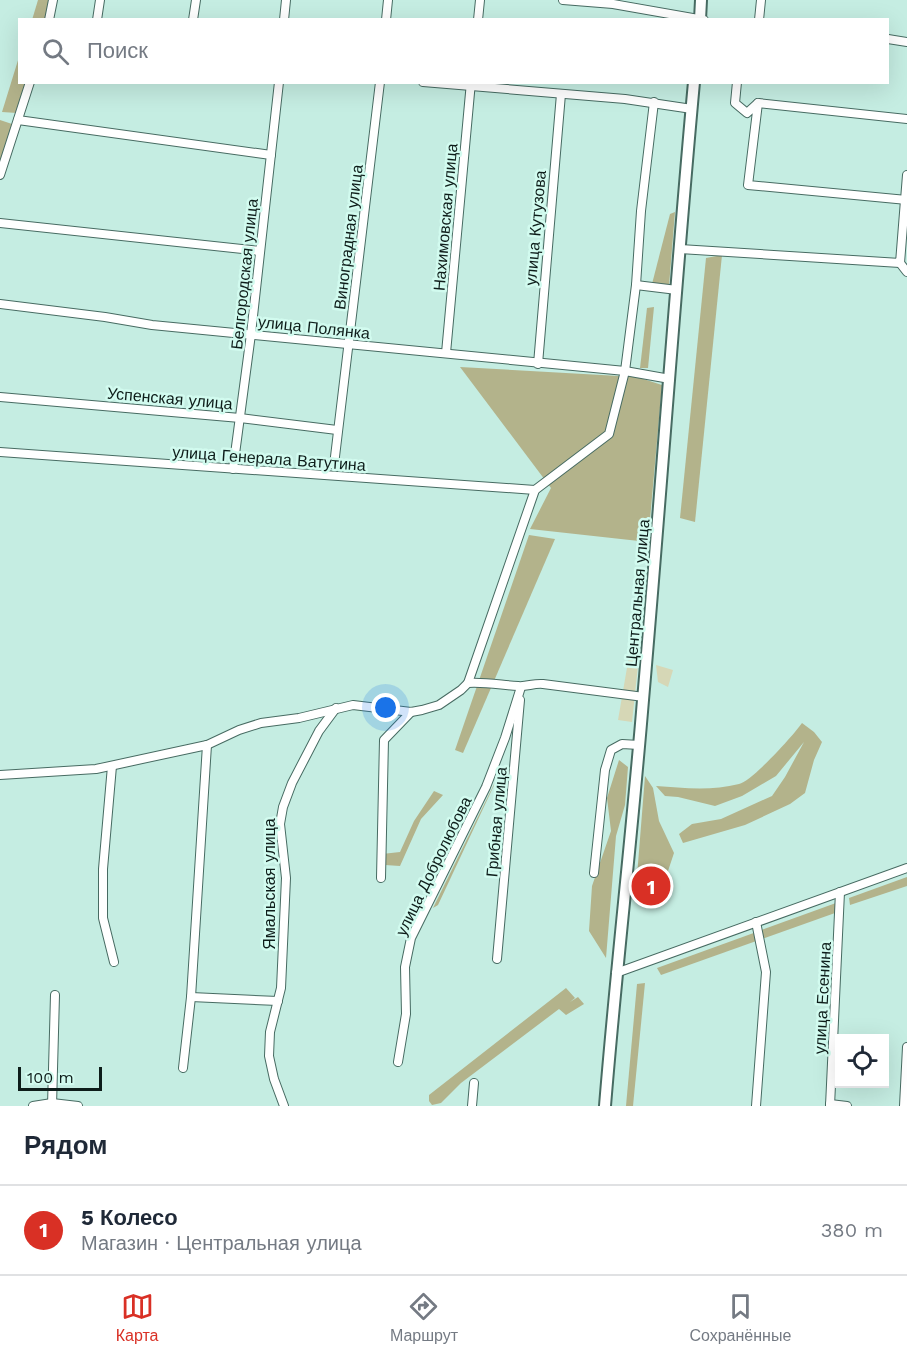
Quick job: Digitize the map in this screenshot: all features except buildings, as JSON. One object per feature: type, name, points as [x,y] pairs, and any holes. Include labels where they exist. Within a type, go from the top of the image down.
[{"type":"main road","points":[[701,0],[701,18]]},
{"type":"main road","name":"Центральная улица","points":[[605,1106],[644,697],[694,84]]},
{"type":"street","points":[[49,18],[53,0]]},
{"type":"street","points":[[97,18],[100,0]]},
{"type":"street","points":[[193,18],[196,0]]},
{"type":"street","points":[[284,18],[286,0]]},
{"type":"street","points":[[386,18],[387,0]]},
{"type":"street","points":[[478,18],[480,0]]},
{"type":"street","points":[[563,0],[613,4],[695,18]]},
{"type":"street","points":[[759,18],[761,0]]},
{"type":"street","points":[[889,39],[907,42]]},
{"type":"street","points":[[0,175],[29,84]]},
{"type":"street","name":"Белгородская улица","points":[[233,469],[251,334],[279,84]]},
{"type":"street","name":"Виноградная улица","points":[[334,465],[380,84]]},
{"type":"street","points":[[471,84],[654,102],[692,109]]},
{"type":"street","name":"Нахимовская улица","points":[[446,353],[471,84]]},
{"type":"street","points":[[737,84],[735,103],[747,112],[758,103],[907,119]]},
{"type":"street","name":"улица Кутузова","points":[[538,364],[561,94]]},
{"type":"street","points":[[0,775],[112,766],[207,745],[239,730],[261,723],[299,718],[336,708],[360,705],[411,712],[422,710],[439,705],[468,683],[535,490],[609,434],[625,371],[654,102]]},
{"type":"street","points":[[758,103],[748,185],[905,200]]},
{"type":"street","points":[[18,120],[271,155]]},
{"type":"street","points":[[907,175],[900,263],[907,272]]},
{"type":"street","points":[[0,223],[260,251]]},
{"type":"street","points":[[680,249],[900,263]]},
{"type":"street","points":[[636,285],[677,290]]},
{"type":"street","name":"улица Полянка","points":[[0,304],[152,325],[625,371],[670,379]]},
{"type":"street","name":"Успенская улица","points":[[0,397],[240,418],[337,430]]},
{"type":"street","name":"улица Генерала Ватутина","points":[[0,452],[535,490]]},
{"type":"street","points":[[468,683],[486,682],[521,687],[533,683],[644,697]]},
{"type":"street","name":"Грибная улица","points":[[497,959],[521,687]]},
{"type":"street","name":"улица Добролюбова","points":[[398,1062],[406,1014],[405,967],[411,938],[486,787],[521,687]]},
{"type":"street","name":"Ямальская улица","points":[[284,1106],[274,1079],[269,1056],[270,1032],[281,988],[286,878],[280,824],[283,807],[292,783],[319,731],[336,708]]},
{"type":"street","points":[[381,878],[384,740],[411,712]]},
{"type":"street","points":[[594,873],[606,770],[611,750],[622,744],[639,745]]},
{"type":"street","points":[[183,1068],[191,996],[207,745]]},
{"type":"street","points":[[112,766],[103,869],[103,918],[114,962]]},
{"type":"street","points":[[616,973],[907,868]]},
{"type":"street","name":"улица Есенина","points":[[830,1105],[840,892]]},
{"type":"street","points":[[756,922],[766,972],[756,1106]]},
{"type":"street","points":[[52,1105],[54,995]]},
{"type":"street","points":[[191,996],[278,1001]]},
{"type":"street","points":[[904,1106],[907,1047]]},
{"type":"street","points":[[472,1106],[474,1083]]},
{"type":"street","points":[[830,1105],[847,1106]]},
{"type":"street","points":[[33,1106],[78,1106]]},
{"type":"green space","points":[[38,0],[53,0],[47,18],[33,18]]},
{"type":"green space","points":[[18,60],[18,84],[26,84],[17,113],[2,112]]},
{"type":"green space","points":[[0,120],[12,124],[0,161]]},
{"type":"green space","points":[[675,212],[669,286],[652,284],[670,214]]},
{"type":"green space","points":[[722,255],[695,522],[680,518],[706,258]]},
{"type":"green space","points":[[654,307],[648,368],[640,368],[647,308]]},
{"type":"green space","points":[[460,367],[637,377],[662,385],[648,542],[530,529],[551,488]]},
{"type":"green space","points":[[529,535],[555,539],[463,753],[455,750]]},
{"type":"green space","points":[[629,656],[639,656],[632,722],[618,720]]},
{"type":"green space","points":[[656,665],[673,670],[668,687],[658,682]]},
{"type":"green space","points":[[802,723],[822,742],[814,760],[805,793],[790,804],[745,825],[683,843],[679,834],[692,824],[721,819],[772,796],[804,742],[776,776],[742,796],[715,806],[665,796],[656,786],[708,788],[739,784],[762,767]]},
{"type":"green space","points":[[619,760],[628,767],[625,805],[616,836],[606,958],[589,931],[592,886],[611,831],[607,798]]},
{"type":"green space","points":[[503,766],[438,905],[433,908]]},
{"type":"green space","points":[[645,776],[653,788],[659,821],[674,853],[665,880],[637,876]]},
{"type":"green space","points":[[434,791],[443,795],[421,819],[400,866],[385,865],[382,854],[400,852],[414,821]]},
{"type":"green space","points":[[907,877],[907,886],[850,905],[849,898]]},
{"type":"green space","points":[[836,903],[835,913],[661,975],[657,968]]},
{"type":"green space","points":[[645,983],[633,1106],[626,1106],[637,984]]},
{"type":"green space","points":[[566,988],[575,998],[570,1002],[578,997],[584,1004],[566,1015],[559,1009],[461,1083],[441,1103],[432,1105],[429,1095]]},
{"type":"place","name":"5 Колесо","points":[[651,886]]}]
